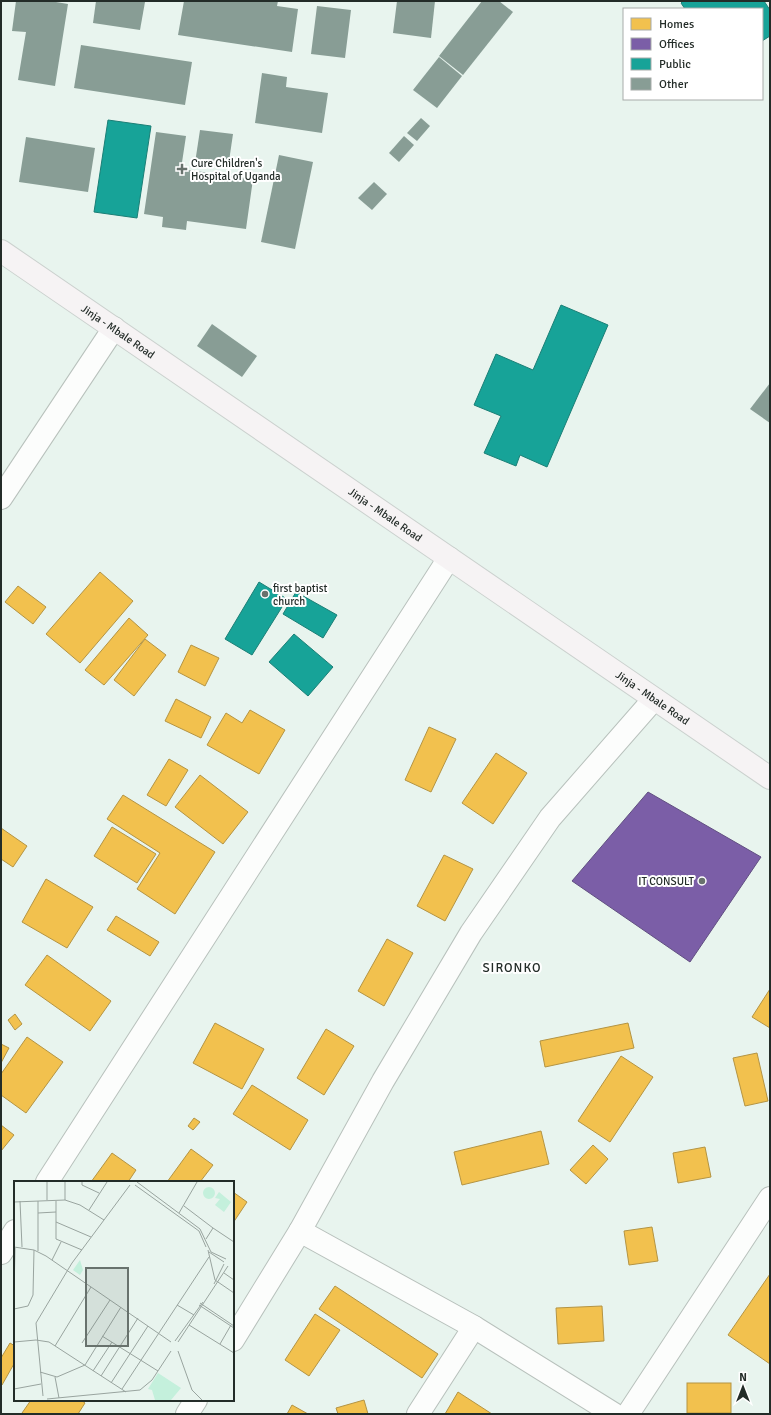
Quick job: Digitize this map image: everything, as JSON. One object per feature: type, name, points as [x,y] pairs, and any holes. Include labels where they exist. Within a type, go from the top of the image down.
[{"type":"main road","name":"Jinja - Mbale Road","points":[[1,251],[770,778]]},
{"type":"street","points":[[1,498],[114,328]]},
{"type":"street","points":[[48,1181],[449,558]]},
{"type":"street","points":[[234,1338],[300,1231],[383,1081],[471,933],[550,818],[654,699]]},
{"type":"street","points":[[628,1414],[770,1198]]},
{"type":"street","points":[[300,1231],[474,1327],[614,1414]]},
{"type":"street","points":[[1,1253],[14,1233]]},
{"type":"street","points":[[418,1414],[474,1327]]},
{"type":"street","points":[[187,1414],[195,1401]]},
{"type":"building: Homes","points":[[100,572],[133,601],[80,663],[46,634]]},
{"type":"building: Homes","points":[[18,586],[46,607],[33,624],[5,602]]},
{"type":"building: Homes","points":[[129,618],[148,635],[104,685],[85,670]]},
{"type":"building: Homes","points":[[145,639],[166,655],[134,696],[114,680]]},
{"type":"building: Homes","points":[[191,645],[219,658],[205,686],[178,672]]},
{"type":"building: Homes","points":[[176,699],[211,717],[201,738],[165,721]]},
{"type":"building: Homes","points":[[250,710],[285,730],[259,774],[207,745],[226,713],[242,723]]},
{"type":"building: Homes","points":[[429,727],[456,739],[431,792],[405,780]]},
{"type":"building: Homes","points":[[496,753],[527,773],[493,824],[462,803]]},
{"type":"building: Homes","points":[[169,759],[188,770],[166,806],[147,795]]},
{"type":"building: Homes","points":[[200,775],[248,812],[223,844],[175,807]]},
{"type":"building: Homes","points":[[123,795],[215,852],[175,914],[137,889],[160,853],[107,819]]},
{"type":"building: Homes","points":[[112,827],[156,854],[137,883],[94,856]]},
{"type":"building: Homes","points":[[1,828],[27,846],[13,867],[1,859]]},
{"type":"building: Homes","points":[[444,855],[473,869],[445,921],[417,906]]},
{"type":"building: Homes","points":[[46,879],[93,907],[67,948],[22,922]]},
{"type":"building: Homes","points":[[116,916],[159,942],[150,956],[107,930]]},
{"type":"building: Homes","points":[[387,939],[413,953],[384,1006],[358,991]]},
{"type":"building: Homes","points":[[47,955],[111,1001],[90,1031],[25,985]]},
{"type":"building: Homes","points":[[770,989],[770,1028],[752,1017]]},
{"type":"building: Homes","points":[[15,1014],[22,1024],[15,1030],[8,1020]]},
{"type":"building: Homes","points":[[215,1023],[264,1049],[242,1089],[193,1063]]},
{"type":"building: Homes","points":[[628,1023],[634,1048],[545,1067],[540,1041]]},
{"type":"building: Homes","points":[[326,1029],[354,1046],[324,1095],[297,1078]]},
{"type":"building: Homes","points":[[27,1037],[63,1062],[26,1113],[1,1095],[1,1074]]},
{"type":"building: Homes","points":[[1,1044],[9,1048],[1,1063]]},
{"type":"building: Homes","points":[[757,1053],[768,1101],[745,1106],[733,1058]]},
{"type":"building: Homes","points":[[621,1056],[653,1077],[610,1142],[578,1121]]},
{"type":"building: Homes","points":[[252,1085],[308,1120],[290,1150],[233,1114]]},
{"type":"building: Homes","points":[[194,1118],[200,1122],[193,1130],[188,1126]]},
{"type":"building: Homes","points":[[1,1125],[14,1135],[1,1151]]},
{"type":"building: Homes","points":[[541,1131],[549,1164],[462,1185],[454,1152]]},
{"type":"building: Homes","points":[[593,1145],[608,1159],[586,1184],[570,1170]]},
{"type":"building: Homes","points":[[705,1147],[711,1177],[678,1183],[673,1153]]},
{"type":"building: Homes","points":[[191,1149],[213,1165],[201,1181],[168,1181]]},
{"type":"building: Homes","points":[[112,1153],[136,1170],[129,1181],[92,1181]]},
{"type":"building: Homes","points":[[234,1193],[247,1202],[234,1222]]},
{"type":"building: Homes","points":[[652,1227],[658,1261],[629,1265],[624,1231]]},
{"type":"building: Homes","points":[[770,1274],[770,1364],[728,1335]]},
{"type":"building: Homes","points":[[335,1286],[438,1354],[422,1378],[319,1309]]},
{"type":"building: Homes","points":[[602,1306],[604,1341],[558,1344],[556,1308]]},
{"type":"building: Homes","points":[[315,1314],[340,1330],[309,1376],[285,1360]]},
{"type":"building: Homes","points":[[10,1343],[14,1345],[14,1364],[2,1385],[1,1385],[1,1358]]},
{"type":"building: Homes","points":[[687,1383],[731,1383],[731,1413],[687,1413]]},
{"type":"building: Homes","points":[[458,1392],[492,1414],[445,1414]]},
{"type":"building: Homes","points":[[364,1400],[368,1414],[338,1414],[336,1408]]},
{"type":"building: Homes","points":[[30,1401],[82,1401],[85,1403],[78,1414],[22,1413]]},
{"type":"building: Homes","points":[[292,1405],[308,1414],[287,1414]]},
{"type":"building: Offices","points":[[648,792],[761,857],[690,962],[572,881]]},
{"type":"building: Public","points":[[683,1],[764,1],[770,10],[770,36],[763,40],[763,8],[684,8],[681,3]]},
{"type":"building: Public","points":[[108,120],[151,126],[137,218],[94,212]]},
{"type":"building: Public","points":[[561,305],[608,325],[547,467],[520,455],[516,466],[484,453],[501,416],[474,405],[496,354],[533,370]]},
{"type":"building: Public","points":[[259,582],[287,599],[252,655],[225,639]]},
{"type":"building: Public","points":[[296,592],[337,615],[323,638],[283,614]]},
{"type":"building: Public","points":[[294,634],[333,667],[308,696],[269,662]]},
{"type":"building: Other","points":[[16,1],[50,1],[68,4],[55,86],[18,80],[26,32],[12,31]]},
{"type":"building: Other","points":[[96,1],[145,2],[140,30],[93,23]]},
{"type":"building: Other","points":[[184,1],[278,1],[277,6],[298,9],[292,52],[178,35]]},
{"type":"building: Other","points":[[397,1],[435,1],[431,38],[393,33]]},
{"type":"building: Other","points":[[482,1],[499,1],[513,12],[463,75],[439,56]]},
{"type":"building: Other","points":[[317,6],[351,10],[345,58],[311,54]]},
{"type":"building: Other","points":[[81,45],[192,62],[185,105],[74,88]]},
{"type":"building: Other","points":[[439,57],[462,76],[437,108],[413,90]]},
{"type":"building: Other","points":[[262,73],[287,77],[286,87],[328,93],[322,133],[255,123]]},
{"type":"building: Other","points":[[421,118],[430,126],[417,141],[407,133]]},
{"type":"building: Other","points":[[200,130],[233,134],[228,168],[195,163]]},
{"type":"building: Other","points":[[156,132],[186,136],[181,169],[253,179],[246,229],[187,221],[186,230],[162,227],[163,217],[144,214]]},
{"type":"building: Other","points":[[404,136],[414,145],[399,162],[389,153]]},
{"type":"building: Other","points":[[26,137],[95,148],[88,192],[19,182]]},
{"type":"building: Other","points":[[279,155],[313,162],[295,249],[261,242]]},
{"type":"building: Other","points":[[374,182],[387,194],[372,210],[358,198]]},
{"type":"building: Other","points":[[212,324],[257,356],[242,377],[197,346]]},
{"type":"building: Other","points":[[770,383],[770,423],[750,409]]},
{"type":"place","name":"Cure Children's Hospital of Uganda","points":[[182,169]]},
{"type":"place","name":"first baptist church","points":[[265,594]]},
{"type":"place","name":"IT CONSULT","points":[[702,881]]},
{"type":"district","name":"SIRONKO","points":[[512,967]]}]
